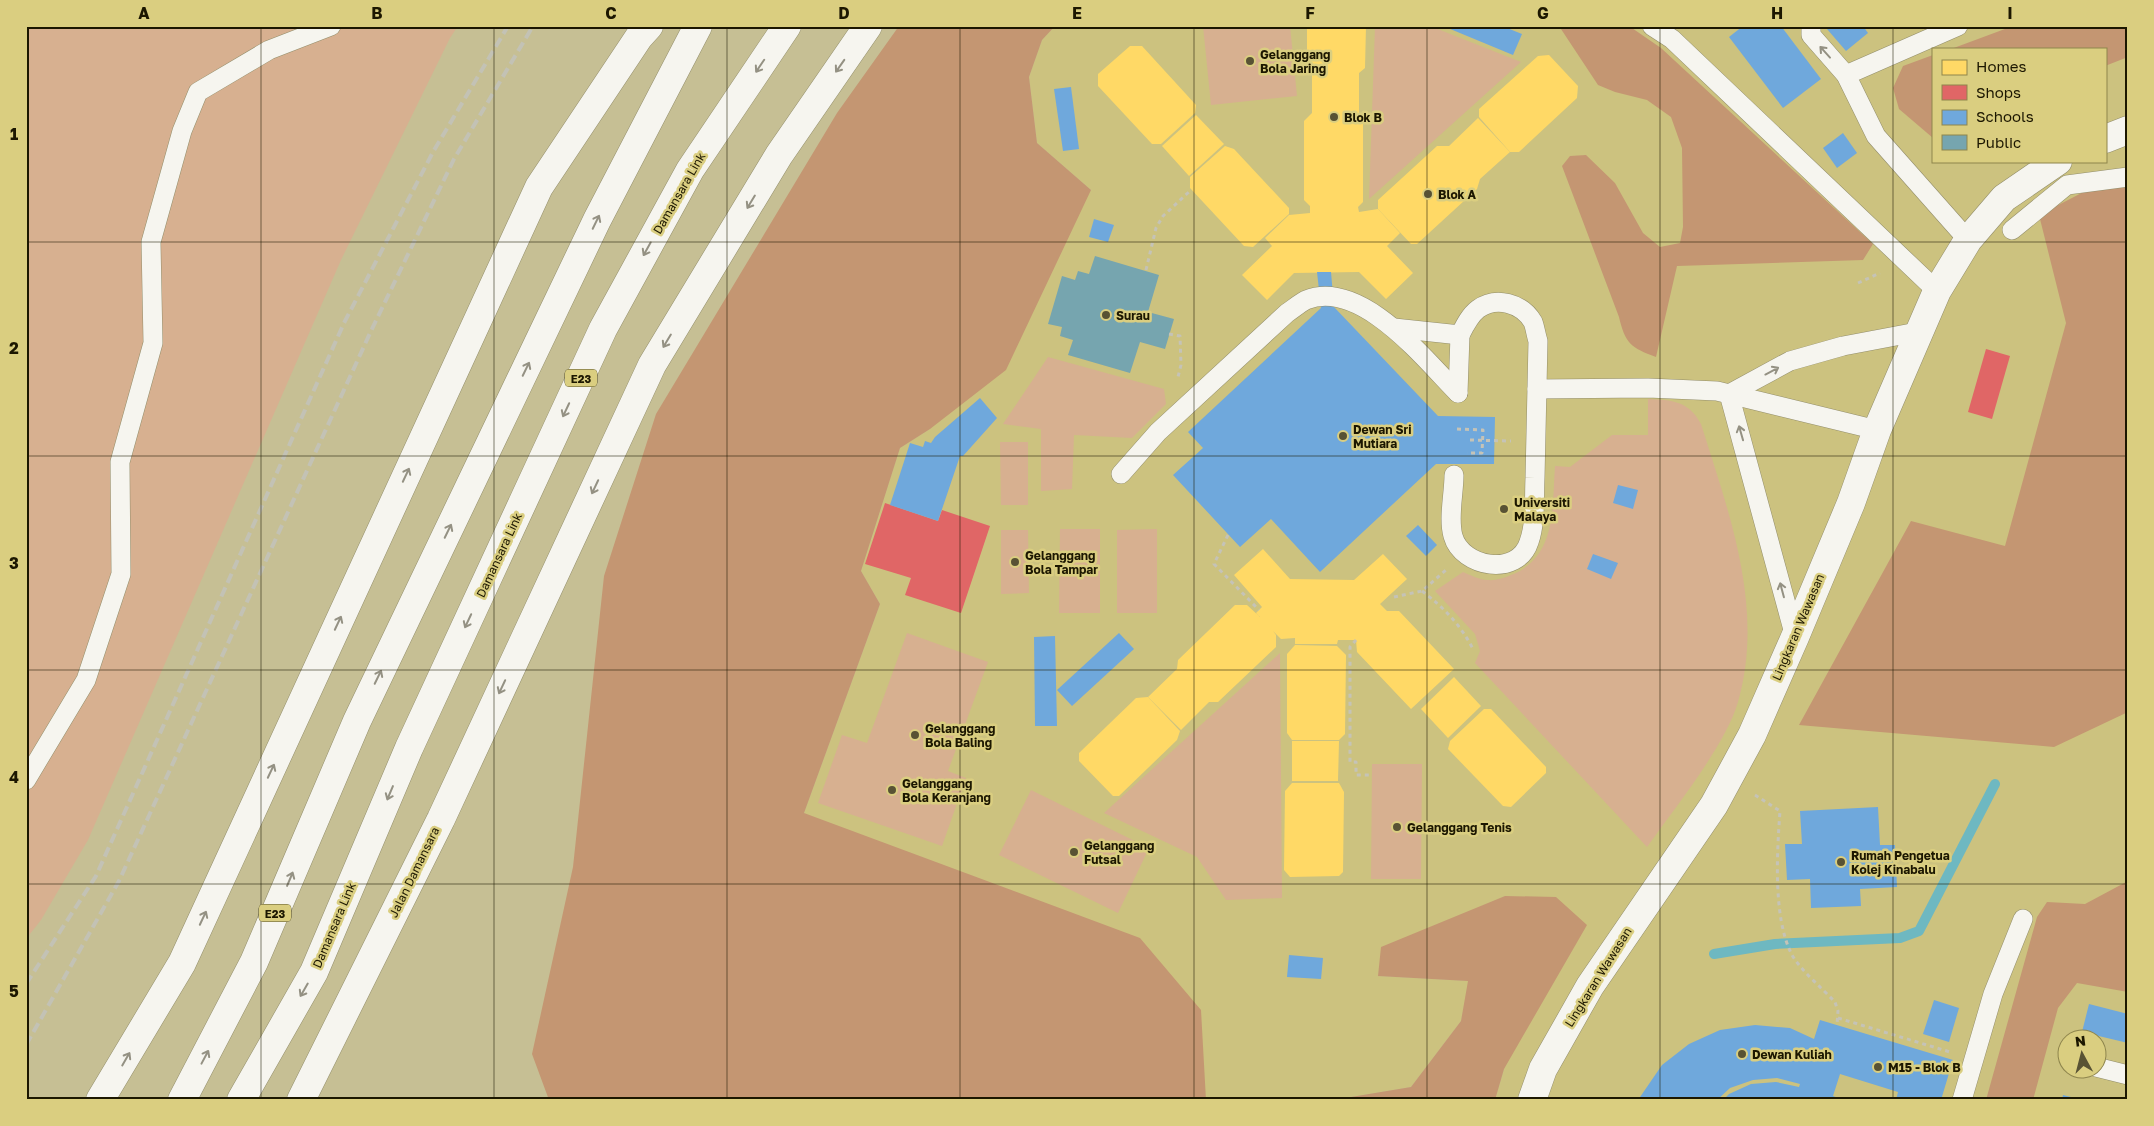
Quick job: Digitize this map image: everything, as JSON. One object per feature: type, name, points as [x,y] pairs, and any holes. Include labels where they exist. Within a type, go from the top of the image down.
[{"type":"main road","points":[[100,1100],[182,963],[539,187],[639,37],[649,26]]},
{"type":"main road","name":"E23","points":[[182,1100],[254,962],[357,722],[597,220],[698,26]]},
{"type":"main road","name":"Damansara Link","points":[[241,1100],[314,972],[409,748],[603,330],[690,170],[787,26]]},
{"type":"main road","name":"Jalan Damansara","points":[[301,1100],[441,819],[652,365],[779,155],[868,26]]},
{"type":"main road","points":[[2106,139],[2128,130]]},
{"type":"main road","name":"Lingkaran Wawasan","points":[[1532,1100],[1543,1069],[1590,986],[1714,805],[1752,734],[1795,637],[1850,503],[1917,332],[1937,291],[1968,240],[2004,198],[2057,162]]},
{"type":"main road","points":[[318,1100],[441,819]]},
{"type":"lane","points":[[26,780],[86,680],[121,574],[120,462],[153,344],[151,242],[182,131],[198,92],[269,50],[331,26]]},
{"type":"lane","points":[[1652,26],[1672,39],[1937,291]]},
{"type":"lane","points":[[1811,26],[1811,35],[1846,74],[1876,136],[1968,240]]},
{"type":"lane","points":[[1846,74],[1958,26]]},
{"type":"lane","points":[[2012,230],[2068,185],[2128,177]]},
{"type":"lane","points":[[1121,474],[1158,432],[1196,396],[1287,312],[1307,300],[1338,298],[1355,303],[1394,328],[1458,393],[1460,335],[1467,322],[1477,310],[1488,303],[1501,302],[1513,304],[1525,312],[1533,323],[1538,341],[1533,513],[1529,544],[1521,554],[1510,562],[1497,564],[1480,562],[1464,554],[1453,535],[1454,475]]},
{"type":"lane","points":[[1394,328],[1460,335]]},
{"type":"lane","points":[[1729,394],[1790,361],[1843,346],[1917,332]]},
{"type":"lane","points":[[1537,389],[1648,388],[1717,391],[1877,430]]},
{"type":"lane","points":[[1729,394],[1795,637]]},
{"type":"lane","points":[[1962,1100],[1993,994],[2023,919]]},
{"type":"lane","points":[[2106,1070],[2128,1075]]},
{"type":"path","points":[[1146,270],[1156,228],[1163,216],[1191,190]]},
{"type":"path","points":[[1169,334],[1180,336],[1181,365],[1178,377],[1196,396]]},
{"type":"path","points":[[1457,429],[1483,430],[1482,453],[1464,453]]},
{"type":"path","points":[[1470,440],[1509,441]]},
{"type":"path","points":[[1228,535],[1214,564],[1259,610]]},
{"type":"path","points":[[1394,597],[1422,591],[1464,554]]},
{"type":"path","points":[[1422,591],[1446,610],[1463,630],[1472,649]]},
{"type":"path","points":[[1356,640],[1350,647],[1350,762],[1356,762],[1356,775],[1372,775]]},
{"type":"path","points":[[1752,794],[1780,812],[1777,853],[1779,899],[1785,933],[1792,954],[1835,1002],[1838,1018],[1836,1025]]},
{"type":"path","points":[[1838,1018],[1974,1059]]},
{"type":"shaded area","points":[[26,26],[458,26],[450,38],[341,260],[88,840],[41,920],[26,939]]},
{"type":"shaded area","points":[[899,26],[1055,26],[1042,40],[1029,77],[1037,143],[1091,190],[1006,370],[930,429],[900,448],[861,571],[880,604],[804,813],[1140,938],[1201,1010],[1206,1100],[549,1100],[532,1054],[573,867],[604,576],[656,414],[837,113]]},
{"type":"shaded area","name":"Universiti Malaya","points":[[1055,26],[2128,26],[2128,1100],[1495,1100],[1504,1069],[1506,896],[1453,918],[1378,976],[1469,981],[1461,1021],[1411,1087],[1333,1100],[1206,1100],[804,813],[880,604],[861,571],[900,448],[930,429],[1091,190],[1037,143],[1029,77],[1042,40]]},
{"type":"shaded area","name":"Gelanggang Bola Jaring","points":[[1203,26],[1290,26],[1297,96],[1211,105]]},
{"type":"shaded area","points":[[1375,26],[1430,26],[1521,62],[1369,199]]},
{"type":"shaded area","points":[[1559,26],[1629,26],[1661,48],[1873,244],[1863,260],[1677,266],[1656,357],[1635,347],[1624,333],[1562,166],[1570,156],[1586,155],[1615,183],[1643,233],[1660,247],[1680,243],[1683,227],[1682,148],[1671,117],[1647,100],[1615,92],[1598,85]]},
{"type":"shaded area","points":[[2013,26],[2128,26],[2128,57],[2106,66],[2106,48],[1954,48]]},
{"type":"shaded area","points":[[1932,55],[1932,137],[1899,109],[1893,88],[1903,66]]},
{"type":"shaded area","points":[[2128,169],[2128,712],[2054,747],[1799,725],[1911,521],[2005,546],[2066,323],[2039,215]]},
{"type":"shaded area","points":[[1048,357],[1164,389],[1166,404],[1132,438],[1074,435],[1072,489],[1041,491],[1041,429],[1003,424]]},
{"type":"shaded area","points":[[1648,399],[1679,403],[1691,411],[1701,424],[1732,526],[1740,561],[1746,596],[1748,631],[1745,667],[1738,702],[1731,719],[1722,738],[1698,777],[1647,847],[1475,663],[1480,651],[1475,634],[1435,591],[1463,572],[1482,579],[1496,580],[1518,572],[1531,563],[1540,552],[1550,526],[1555,466],[1570,467],[1612,435],[1648,435]]},
{"type":"shaded area","points":[[1000,442],[1028,442],[1028,505],[1001,505]]},
{"type":"shaded area","points":[[1060,529],[1100,529],[1100,613],[1059,613]]},
{"type":"shaded area","points":[[1157,529],[1157,613],[1117,613],[1117,530]]},
{"type":"shaded area","name":"Gelanggang Bola Tampar","points":[[1001,530],[1028,530],[1029,593],[1001,594]]},
{"type":"shaded area","name":"Gelanggang Bola Baling","points":[[907,633],[988,662],[948,771],[966,778],[942,846],[818,803],[842,735],[867,743]]},
{"type":"shaded area","points":[[1280,653],[1282,898],[1226,900],[1197,857],[1104,813]]},
{"type":"shaded area","name":"Gelanggang Tenis","points":[[1372,764],[1422,764],[1421,879],[1371,879]]},
{"type":"shaded area","name":"Gelanggang Futsal","points":[[1031,790],[1149,848],[1118,913],[999,855]]},
{"type":"shaded area","points":[[2128,881],[2128,992],[2077,983],[2058,1008],[2033,1100],[1986,1100],[2037,917],[2047,902],[2085,904]]},
{"type":"shaded area","points":[[1505,896],[1556,897],[1587,925],[1504,1069],[1495,1100],[1333,1100],[1411,1087],[1461,1021],[1468,981],[1378,976],[1381,947]]},
{"type":"building: Homes","points":[[1307,26],[1366,26],[1365,68],[1359,73],[1359,113],[1363,121],[1363,202],[1358,207],[1359,212],[1378,209],[1400,233],[1387,246],[1413,273],[1386,299],[1359,272],[1294,273],[1267,300],[1242,275],[1272,246],[1265,238],[1289,215],[1310,213],[1310,206],[1304,200],[1304,121],[1312,113],[1312,73],[1307,67]]},
{"type":"building: Homes","points":[[1130,46],[1142,46],[1196,105],[1195,113],[1161,144],[1152,144],[1098,86],[1098,74]]},
{"type":"building: Homes","points":[[1549,55],[1578,86],[1577,98],[1519,152],[1510,152],[1479,117],[1479,109],[1538,56]]},
{"type":"building: Homes","points":[[1196,115],[1224,144],[1189,176],[1162,146]]},
{"type":"building: Homes","name":"Blok A","points":[[1478,118],[1510,152],[1480,179],[1477,189],[1417,244],[1411,244],[1378,209],[1378,200],[1437,146],[1449,146]]},
{"type":"building: Homes","points":[[1225,146],[1234,149],[1289,208],[1289,214],[1253,247],[1244,246],[1190,188],[1190,177]]},
{"type":"building: Homes","points":[[1263,549],[1290,579],[1354,580],[1383,554],[1407,579],[1380,604],[1387,611],[1399,611],[1454,669],[1411,709],[1357,652],[1356,640],[1338,640],[1337,644],[1295,644],[1295,638],[1281,639],[1273,631],[1276,635],[1276,647],[1218,702],[1209,702],[1181,730],[1148,697],[1177,669],[1178,660],[1235,605],[1247,605],[1260,617],[1256,613],[1262,607],[1234,575]]},
{"type":"building: Homes","points":[[1295,645],[1337,646],[1346,655],[1345,734],[1339,740],[1292,740],[1287,733],[1287,654]]},
{"type":"building: Homes","points":[[1454,677],[1481,706],[1448,738],[1421,709]]},
{"type":"building: Homes","points":[[1148,697],[1180,731],[1177,740],[1119,796],[1113,796],[1079,761],[1079,753],[1136,698]]},
{"type":"building: Homes","points":[[1484,709],[1491,709],[1546,767],[1546,773],[1511,807],[1503,806],[1448,749],[1450,741]]},
{"type":"building: Homes","points":[[1292,741],[1339,741],[1338,781],[1292,781]]},
{"type":"building: Homes","points":[[1292,783],[1339,783],[1344,792],[1343,872],[1339,876],[1290,877],[1284,870],[1285,791]]},
{"type":"building: Shops","points":[[1986,349],[2010,356],[1992,419],[1968,412]]},
{"type":"building: Shops","points":[[885,503],[938,521],[942,510],[990,526],[961,613],[905,595],[911,578],[865,564]]},
{"type":"building: Schools","points":[[1443,26],[1502,26],[1522,34],[1513,55]]},
{"type":"building: Schools","points":[[1743,26],[1781,26],[1821,79],[1783,108],[1729,37]]},
{"type":"building: Schools","points":[[1830,26],[1863,26],[1868,33],[1846,51],[1827,29]]},
{"type":"building: Schools","points":[[1071,87],[1079,149],[1063,151],[1054,89]]},
{"type":"building: Schools","points":[[1843,133],[1857,153],[1837,168],[1823,148]]},
{"type":"building: Schools","points":[[1094,219],[1114,225],[1108,242],[1089,237]]},
{"type":"building: Schools","name":"Dewan Sri Mutiara","points":[[1317,272],[1331,272],[1334,307],[1438,416],[1495,417],[1494,464],[1436,464],[1320,572],[1271,519],[1240,547],[1173,475],[1203,448],[1188,432],[1321,308]]},
{"type":"building: Schools","points":[[980,398],[997,418],[963,456],[960,456],[938,521],[890,505],[910,443],[923,447],[925,441],[931,443],[935,437]]},
{"type":"building: Schools","points":[[1618,485],[1638,490],[1633,509],[1613,503]]},
{"type":"building: Schools","points":[[1418,525],[1437,545],[1426,556],[1406,536]]},
{"type":"building: Schools","points":[[1593,554],[1618,563],[1611,579],[1587,569]]},
{"type":"building: Schools","points":[[1119,633],[1134,649],[1072,706],[1057,690]]},
{"type":"building: Schools","points":[[1055,636],[1057,726],[1035,726],[1034,637]]},
{"type":"building: Schools","name":"Rumah Pengetua Kolej Kinabalu","points":[[1878,807],[1880,845],[1895,845],[1897,887],[1860,889],[1861,906],[1811,908],[1810,879],[1787,880],[1785,844],[1802,844],[1800,811]]},
{"type":"building: Schools","points":[[1289,955],[1323,958],[1321,979],[1287,977]]},
{"type":"building: Schools","points":[[1934,1000],[1959,1008],[1949,1042],[1923,1034]]},
{"type":"building: Schools","points":[[2089,1004],[2128,1014],[2128,1043],[2106,1038],[2106,1028],[2083,1028]]},
{"type":"building: Schools","points":[[1820,1020],[1953,1060],[1941,1100],[1896,1100],[1898,1092],[1840,1074],[1833,1096],[1843,1100],[1723,1100],[1729,1094],[1751,1084],[1776,1082],[1799,1087],[1800,1084],[1777,1078],[1753,1080],[1730,1088],[1717,1100],[1638,1100],[1662,1065],[1689,1044],[1720,1030],[1755,1025],[1790,1028],[1814,1039]]},
{"type":"building: Schools","points":[[2063,1095],[2079,1099],[2079,1100],[2062,1100]]},
{"type":"building: Public","name":"Surau","points":[[1095,256],[1159,275],[1148,312],[1174,319],[1165,349],[1140,342],[1130,373],[1068,355],[1073,340],[1060,336],[1062,327],[1048,324],[1062,276],[1075,280],[1078,271],[1089,274]]},
{"type":"waterway","points":[[1714,954],[1775,944],[1900,938],[1919,931],[1995,784]]},
{"type":"railway","points":[[26,984],[96,876],[344,323],[433,152],[508,26]]},
{"type":"railway","points":[[26,1045],[119,881],[371,331],[454,159],[533,26]]},
{"type":"place","name":"Gelanggang Bola Jaring","points":[[1250,61]]},
{"type":"place","name":"Blok B","points":[[1334,117]]},
{"type":"place","name":"Blok A","points":[[1428,194]]},
{"type":"place","name":"Surau","points":[[1106,315]]},
{"type":"place","name":"Dewan Sri Mutiara","points":[[1343,436]]},
{"type":"place","name":"Universiti Malaya","points":[[1504,509]]},
{"type":"place","name":"Gelanggang Bola Tampar","points":[[1015,562]]},
{"type":"place","name":"Gelanggang Bola Baling","points":[[915,735]]},
{"type":"place","name":"Gelanggang Bola Keranjang","points":[[892,790]]},
{"type":"place","name":"Gelanggang Tenis","points":[[1397,827]]},
{"type":"place","name":"Gelanggang Futsal","points":[[1074,852]]},
{"type":"place","name":"Rumah Pengetua Kolej Kinabalu","points":[[1841,862]]},
{"type":"place","name":"Dewan Kuliah","points":[[1742,1054]]},
{"type":"place","name":"M15 - Blok B","points":[[1878,1067]]}]
